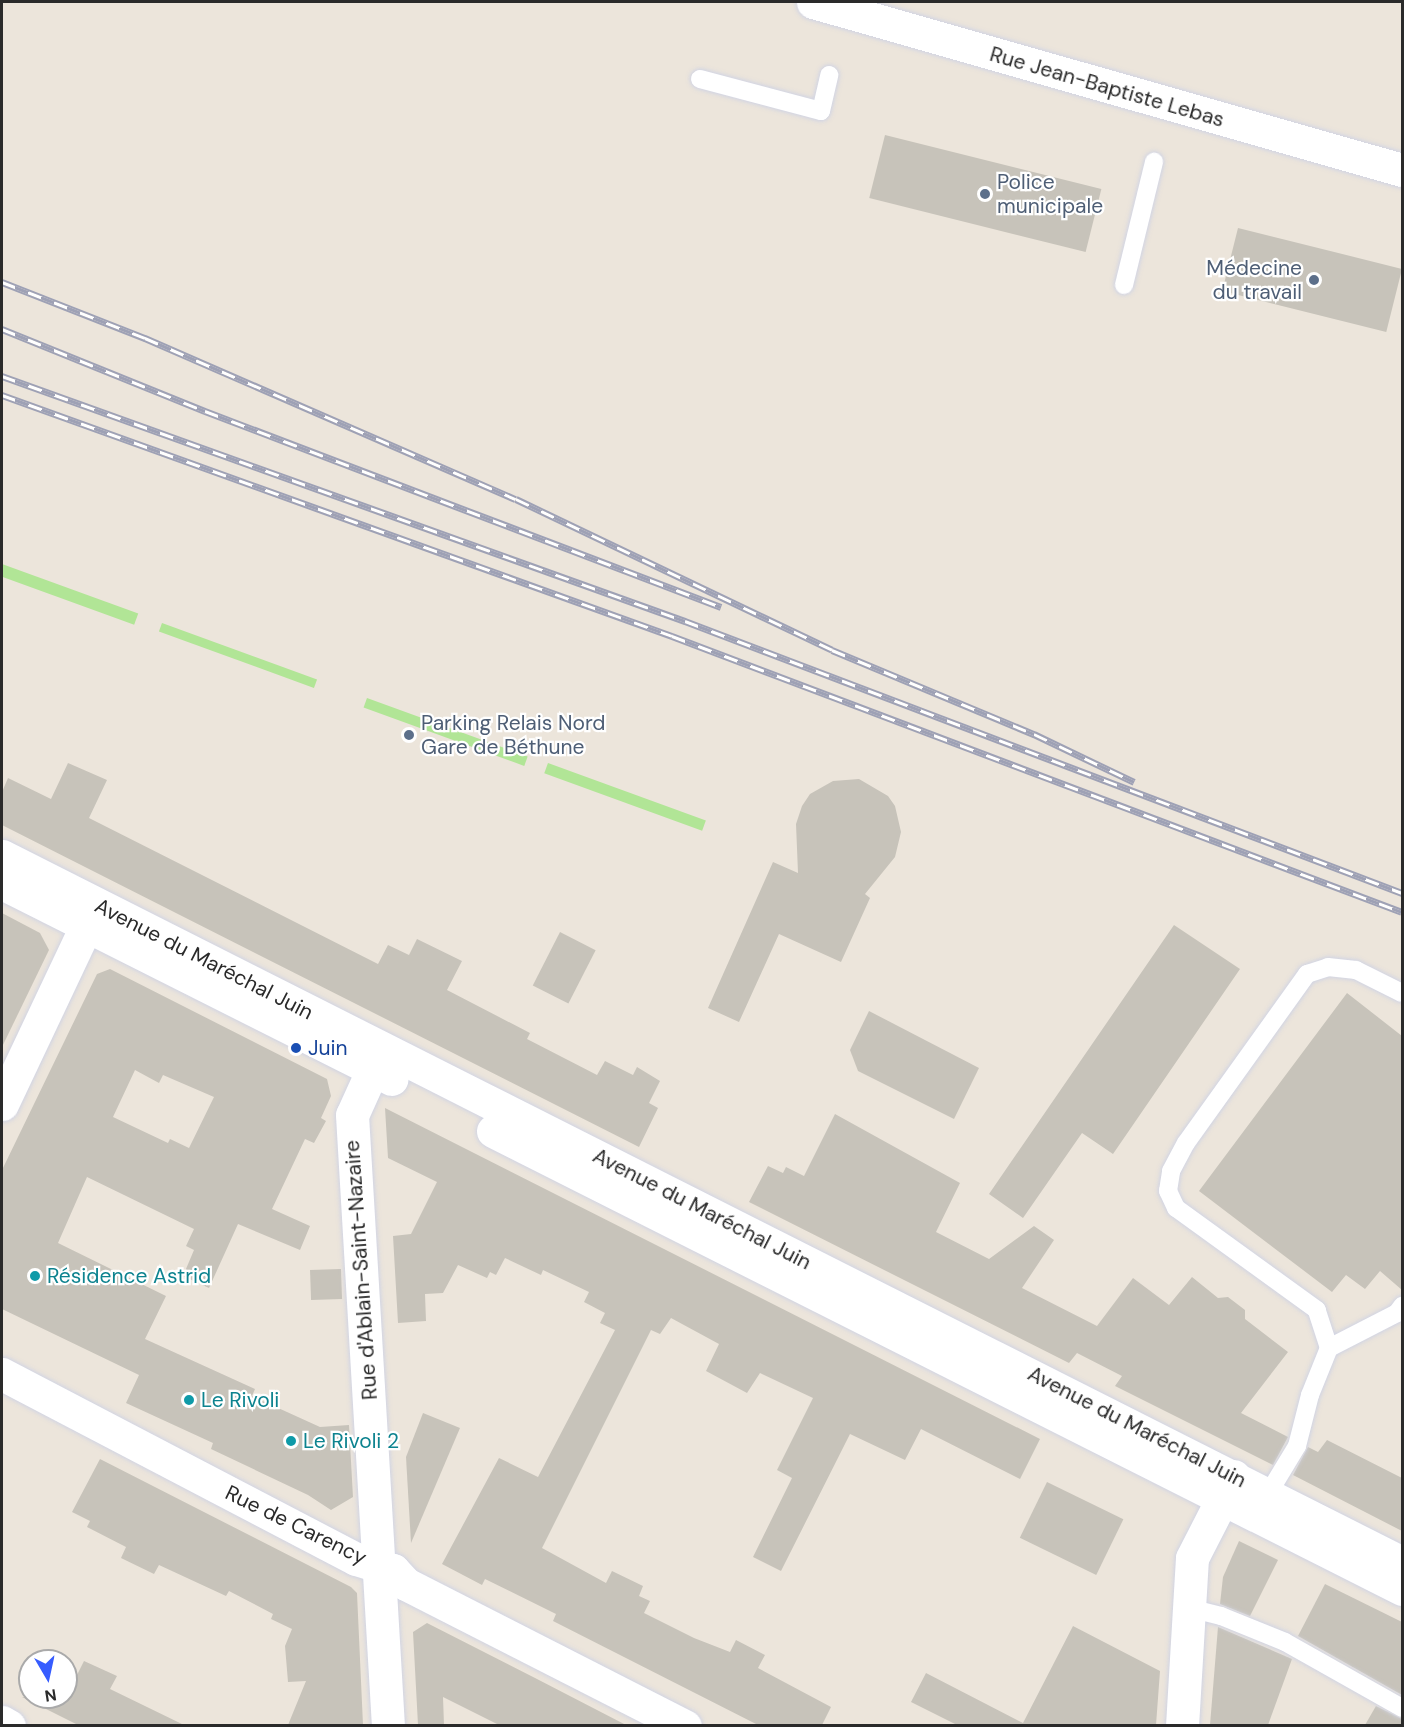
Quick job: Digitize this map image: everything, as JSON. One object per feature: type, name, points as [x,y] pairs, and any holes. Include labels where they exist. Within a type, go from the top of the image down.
[{"type":"street","name":"Rue Jean-Baptiste Lebas","points":[[813,2],[1402,170]]},
{"type":"street","name":"Avenue du Maréchal Juin","points":[[2,856],[91,915],[1228,1486],[1402,1589]]},
{"type":"street","name":"Avenue du Maréchal Juin","points":[[2,883],[91,915]]},
{"type":"street","points":[[2,1104],[91,915]]},
{"type":"street","name":"Rue d'Ablain-Saint-Nazaire","points":[[376,1059],[352,1115],[388,1725]]},
{"type":"street","name":"Rue de Carency","points":[[2,1374],[356,1558],[393,1570],[406,1584],[685,1725]]},
{"type":"street","name":"Avenue du Maréchal Juin","points":[[1228,1486],[1268,1494],[1402,1563]]},
{"type":"street","points":[[1182,1725],[1192,1558],[1228,1486]]},
{"type":"street","points":[[2,1722],[9,1725]]},
{"type":"lane","points":[[700,79],[821,111],[829,75]]},
{"type":"lane","points":[[1124,285],[1154,162]]},
{"type":"lane","points":[[1268,1494],[1297,1446],[1310,1395],[1329,1348],[1317,1310],[1176,1208],[1168,1191],[1171,1171],[1186,1143],[1307,974],[1328,968],[1356,970],[1402,993]]},
{"type":"lane","points":[[1329,1348],[1397,1312],[1402,1306]]},
{"type":"lane","points":[[1189,1608],[1221,1616],[1285,1642],[1402,1708]]},
{"type":"green space","points":[[2,564],[138,614],[134,625],[2,577]]},
{"type":"green space","points":[[162,623],[317,679],[314,688],[159,631]]},
{"type":"green space","points":[[367,698],[528,756],[524,766],[364,707]]},
{"type":"green space","points":[[548,763],[706,820],[702,831],[544,773]]},
{"type":"building","name":"Police municipale","points":[[885,135],[1101,189],[1086,252],[869,198]]},
{"type":"building","name":"Médecine du travail","points":[[1238,228],[1402,269],[1386,332],[1222,291]]},
{"type":"building","points":[[68,763],[107,780],[89,818],[378,964],[388,945],[409,955],[417,939],[462,961],[447,990],[530,1033],[527,1039],[597,1075],[605,1061],[633,1075],[637,1067],[660,1081],[649,1103],[658,1108],[639,1147],[2,825],[2,792],[8,778],[51,799]]},
{"type":"building","points":[[859,779],[888,796],[895,806],[901,832],[895,857],[865,894],[870,898],[841,962],[779,934],[739,1022],[708,1008],[773,862],[798,873],[796,824],[802,806],[810,794],[833,781]]},
{"type":"building","points":[[2,913],[40,933],[49,950],[2,1047]]},
{"type":"building","points":[[1174,925],[1240,969],[1113,1154],[1082,1133],[1023,1218],[989,1194]]},
{"type":"building","points":[[560,932],[596,950],[568,1004],[533,985]]},
{"type":"building","points":[[110,969],[327,1079],[331,1096],[321,1118],[326,1121],[314,1143],[305,1139],[272,1209],[310,1226],[300,1250],[238,1224],[209,1288],[183,1276],[194,1250],[186,1246],[194,1229],[87,1177],[58,1243],[166,1296],[145,1339],[255,1389],[252,1396],[320,1427],[349,1425],[353,1497],[331,1510],[308,1495],[211,1449],[213,1443],[126,1403],[139,1375],[2,1309],[2,1170],[97,974]],"holes":[[[135,1070],[159,1083],[163,1075],[214,1097],[189,1148],[170,1139],[168,1143],[113,1117]]]},
{"type":"building","points":[[1347,993],[1402,1036],[1402,1290],[1380,1271],[1365,1289],[1346,1275],[1332,1292],[1199,1191]]},
{"type":"building","points":[[869,1011],[979,1068],[954,1119],[858,1071],[850,1050]]},
{"type":"building","points":[[385,1108],[1040,1439],[1020,1479],[921,1429],[905,1460],[850,1434],[781,1571],[753,1557],[792,1478],[777,1470],[813,1398],[760,1373],[747,1393],[706,1371],[719,1344],[671,1318],[660,1334],[651,1330],[542,1548],[606,1583],[612,1571],[643,1586],[639,1596],[650,1601],[644,1613],[694,1638],[730,1652],[736,1640],[765,1655],[758,1668],[831,1707],[822,1725],[758,1725],[553,1621],[556,1614],[485,1579],[482,1585],[442,1564],[499,1458],[538,1477],[615,1330],[600,1323],[605,1313],[584,1302],[589,1292],[543,1270],[541,1275],[505,1258],[496,1275],[490,1272],[487,1278],[458,1265],[443,1293],[425,1294],[426,1321],[398,1323],[393,1236],[411,1234],[437,1182],[388,1158]]},
{"type":"building","points":[[835,1114],[960,1183],[936,1232],[989,1259],[1034,1226],[1054,1240],[1022,1288],[1097,1326],[1133,1278],[1169,1305],[1192,1277],[1218,1298],[1228,1297],[1245,1310],[1245,1319],[1288,1352],[1241,1413],[1288,1437],[1273,1465],[1115,1386],[1122,1376],[1077,1353],[1069,1363],[749,1202],[768,1166],[783,1173],[786,1167],[804,1176]]},
{"type":"building","points":[[341,1269],[342,1299],[311,1300],[310,1270]]},
{"type":"building","points":[[423,1413],[460,1428],[411,1543],[406,1457]]},
{"type":"building","points":[[1327,1440],[1402,1478],[1402,1531],[1293,1475],[1308,1447],[1318,1452]]},
{"type":"building","points":[[100,1459],[351,1587],[357,1593],[363,1725],[288,1725],[306,1681],[288,1682],[285,1646],[292,1629],[271,1619],[273,1614],[229,1591],[226,1596],[159,1565],[154,1574],[121,1558],[126,1547],[87,1527],[90,1521],[72,1512]]},
{"type":"building","points":[[1047,1482],[1123,1519],[1096,1575],[1020,1538]]},
{"type":"building","points":[[1239,1541],[1278,1560],[1250,1616],[1220,1604],[1223,1577]]},
{"type":"building","points":[[1325,1584],[1402,1622],[1402,1695],[1298,1636]]},
{"type":"building","points":[[427,1623],[626,1725],[499,1725],[443,1697],[444,1725],[418,1725],[413,1632]]},
{"type":"building","points":[[1073,1626],[1160,1671],[1156,1725],[957,1725],[911,1702],[926,1673],[1023,1723]]},
{"type":"building","points":[[1218,1627],[1292,1659],[1268,1725],[1210,1725]]},
{"type":"building","points":[[84,1661],[117,1676],[110,1689],[184,1725],[78,1725],[46,1709],[78,1709],[78,1673]]},
{"type":"building","points":[[1376,1706],[1402,1719],[1402,1725],[1365,1725]]},
{"type":"railway","points":[[2,282],[145,338],[516,499],[832,650],[1034,734],[1134,782]]},
{"type":"railway","points":[[2,329],[205,411],[721,607]]},
{"type":"railway","points":[[2,376],[685,621],[1402,893]]},
{"type":"railway","points":[[2,395],[672,636],[1402,912]]},
{"type":"place","name":"Police municipale","points":[[985,194]]},
{"type":"place","name":"Médecine du travail","points":[[1314,280]]},
{"type":"place","name":"Parking Relais Nord Gare de Béthune","points":[[409,735]]},
{"type":"place","name":"Juin","points":[[296,1048]]},
{"type":"place","name":"Résidence Astrid","points":[[35,1276]]},
{"type":"place","name":"Le Rivoli","points":[[189,1400]]},
{"type":"place","name":"Le Rivoli 2","points":[[291,1441]]}]
